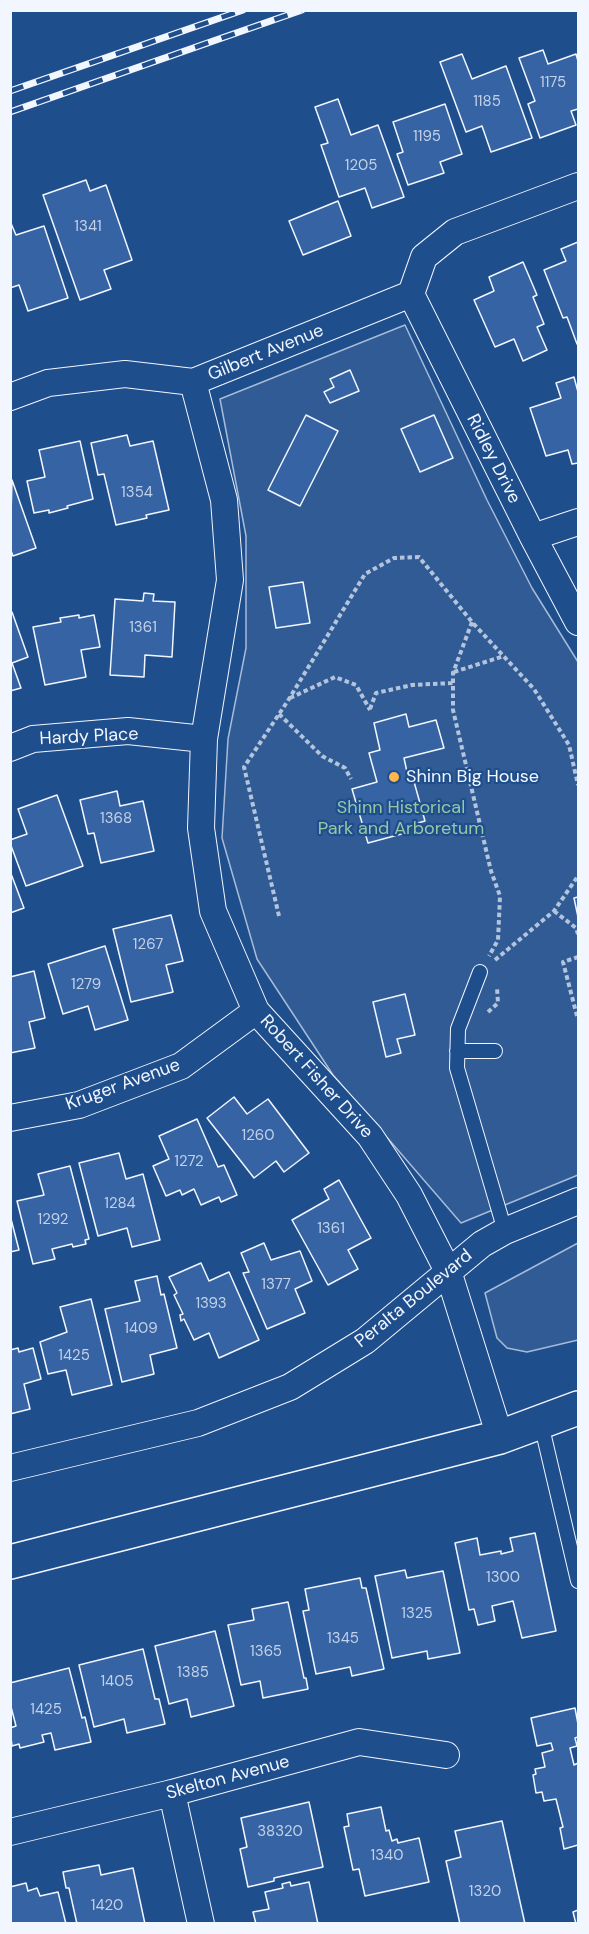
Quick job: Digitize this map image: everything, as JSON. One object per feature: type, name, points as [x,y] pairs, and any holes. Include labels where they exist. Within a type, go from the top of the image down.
[{"type":"main road","points":[[10,1562],[500,1437],[579,1408]]},
{"type":"main road","points":[[500,1437],[579,1428]]},
{"type":"street","points":[[411,294],[424,257],[455,232],[579,186]]},
{"type":"street","name":"Gilbert Avenue","points":[[10,396],[48,383],[125,374],[193,382],[411,294]]},
{"type":"street","name":"Ridley Drive","points":[[411,294],[533,537],[579,622]]},
{"type":"street","name":"Robert Fisher Drive","points":[[193,382],[224,500],[230,580],[204,739],[201,828],[213,911],[256,1011],[370,1136],[409,1195],[448,1271],[500,1437]]},
{"type":"street","points":[[533,537],[579,522]]},
{"type":"street","name":"Hardy Place","points":[[10,748],[33,739],[128,731],[204,739]]},
{"type":"street","name":"Kruger Avenue","points":[[10,1118],[79,1105],[181,1066],[256,1011]]},
{"type":"street","name":"Peralta Boulevard","points":[[10,1468],[198,1423],[290,1387],[365,1341],[482,1244],[579,1201]]},
{"type":"street","name":"Skelton Avenue","points":[[10,1832],[172,1793],[358,1742],[446,1755]]},
{"type":"street","points":[[172,1793],[201,1923]]},
{"type":"lane","points":[[480,972],[458,1029],[457,1068],[505,1232]]},
{"type":"lane","points":[[458,1052],[495,1051]]},
{"type":"lane","points":[[543,1432],[579,1581]]},
{"type":"path","points":[[279,916],[244,767],[289,699],[365,574],[394,558],[419,557],[472,622],[534,689],[569,746],[579,785]]},
{"type":"path","points":[[472,622],[453,673],[453,710],[491,871],[500,896],[498,940],[480,972]]},
{"type":"path","points":[[453,673],[504,656]]},
{"type":"path","points":[[289,699],[335,677],[356,685],[370,710],[376,693],[412,686],[453,683]]},
{"type":"path","points":[[279,714],[322,756],[345,768],[351,779]]},
{"type":"path","points":[[480,972],[554,911],[579,876]]},
{"type":"path","points":[[554,911],[576,928],[579,934]]},
{"type":"path","points":[[577,1016],[563,962],[579,957]]},
{"type":"shaded area","name":"Shinn Historical Park and Arboretum","points":[[405,325],[487,500],[532,588],[578,662],[578,1175],[461,1223],[333,1075],[257,959],[222,838],[228,739],[246,648],[246,536],[220,399]]},
{"type":"shaded area","points":[[578,1243],[578,1340],[527,1352],[507,1348],[497,1338],[485,1293]]},
{"type":"building","points":[[543,50],[548,64],[576,54],[578,109],[571,111],[576,125],[540,138],[528,104],[535,101],[519,58]]},
{"type":"building","points":[[462,54],[472,79],[506,66],[532,138],[491,152],[482,126],[466,132],[440,62]]},
{"type":"building","points":[[338,99],[351,135],[378,125],[404,197],[372,208],[365,188],[339,197],[321,145],[328,143],[315,107]]},
{"type":"building","points":[[445,104],[462,154],[440,162],[444,173],[408,185],[397,154],[403,152],[393,122]]},
{"type":"building","points":[[86,180],[90,191],[106,185],[132,260],[104,270],[111,289],[80,300],[43,195]]},
{"type":"building","points":[[338,201],[351,236],[303,255],[289,221]]},
{"type":"building","points":[[10,221],[16,235],[44,226],[68,298],[28,311],[19,285],[10,288]]},
{"type":"building","points":[[578,242],[577,344],[567,317],[563,318],[544,270],[566,261],[561,249]]},
{"type":"building","points":[[523,262],[537,295],[533,297],[544,324],[537,327],[547,350],[523,361],[514,339],[495,347],[474,300],[494,291],[489,277]]},
{"type":"building","points":[[350,370],[359,391],[330,403],[324,392],[334,387],[330,379]]},
{"type":"building","points":[[574,377],[578,392],[578,463],[572,464],[568,450],[546,456],[530,408],[561,398],[556,383]]},
{"type":"building","points":[[306,415],[338,431],[300,506],[268,490]]},
{"type":"building","points":[[434,415],[453,458],[420,472],[401,429]]},
{"type":"building","points":[[127,435],[130,446],[153,441],[169,510],[116,525],[104,474],[98,475],[91,443]]},
{"type":"building","points":[[80,441],[93,499],[49,513],[49,510],[34,513],[27,481],[45,477],[39,450]]},
{"type":"building","points":[[12,480],[36,548],[13,556],[10,548]]},
{"type":"building","points":[[303,582],[310,623],[276,628],[269,587]]},
{"type":"building","points":[[144,593],[154,594],[153,601],[175,602],[172,657],[145,655],[144,677],[110,675],[115,599],[143,601]]},
{"type":"building","points":[[10,612],[12,612],[28,657],[12,663],[21,688],[10,691]]},
{"type":"building","points":[[79,615],[79,618],[94,615],[100,647],[81,650],[86,677],[45,685],[33,627],[61,622],[60,618]]},
{"type":"building","name":"Shinn Big House","points":[[406,714],[409,727],[436,720],[444,748],[404,758],[407,772],[411,771],[425,821],[407,826],[409,832],[368,843],[352,789],[377,782],[369,753],[380,750],[374,723]]},
{"type":"building","points":[[117,791],[120,806],[143,801],[154,851],[101,863],[94,833],[88,834],[80,800]]},
{"type":"building","points":[[57,795],[83,866],[26,886],[10,843],[10,840],[27,834],[18,809]]},
{"type":"building","points":[[10,871],[24,908],[10,913]]},
{"type":"building","points":[[578,897],[578,917],[574,898]]},
{"type":"building","points":[[171,915],[183,961],[166,965],[173,992],[131,1002],[113,929]]},
{"type":"building","points":[[105,946],[128,1020],[95,1030],[88,1006],[63,1014],[48,964]]},
{"type":"building","points":[[34,971],[45,1018],[29,1022],[35,1048],[10,1053],[10,977]]},
{"type":"building","points":[[405,994],[415,1035],[397,1039],[401,1053],[386,1057],[373,1002]]},
{"type":"building","points":[[234,1097],[247,1114],[268,1099],[309,1153],[284,1172],[276,1161],[254,1178],[207,1118]]},
{"type":"building","points":[[197,1119],[218,1167],[224,1165],[237,1195],[221,1202],[219,1197],[201,1205],[194,1189],[182,1195],[180,1190],[166,1196],[153,1166],[169,1159],[159,1136]]},
{"type":"building","points":[[119,1153],[126,1179],[143,1174],[160,1240],[132,1247],[127,1228],[98,1236],[79,1163]]},
{"type":"building","points":[[70,1166],[89,1239],[85,1240],[86,1244],[73,1247],[72,1244],[52,1249],[55,1259],[33,1264],[17,1201],[44,1195],[38,1174]]},
{"type":"building","points":[[339,1180],[371,1238],[348,1250],[358,1269],[328,1285],[292,1220],[329,1199],[324,1189]]},
{"type":"building","points":[[10,1215],[19,1250],[10,1252]]},
{"type":"building","points":[[264,1243],[271,1260],[300,1251],[312,1281],[295,1289],[305,1313],[267,1329],[243,1273],[249,1272],[241,1253]]},
{"type":"building","points":[[201,1263],[209,1281],[229,1272],[259,1340],[219,1358],[209,1333],[194,1340],[184,1319],[181,1321],[180,1315],[183,1314],[174,1295],[177,1293],[169,1277]]},
{"type":"building","points":[[157,1276],[161,1295],[164,1294],[177,1348],[150,1355],[154,1374],[122,1382],[105,1309],[140,1301],[135,1281]]},
{"type":"building","points":[[91,1299],[112,1385],[72,1395],[66,1370],[48,1374],[40,1342],[67,1332],[60,1307]]},
{"type":"building","points":[[18,1348],[19,1352],[33,1348],[41,1379],[24,1384],[30,1409],[10,1414],[10,1350]]},
{"type":"building","points":[[535,1533],[556,1631],[522,1638],[513,1601],[492,1606],[495,1621],[478,1625],[474,1609],[469,1610],[455,1543],[477,1538],[480,1555],[501,1551],[501,1554],[513,1551],[510,1538]]},
{"type":"building","points":[[405,1570],[407,1578],[443,1571],[460,1653],[428,1659],[427,1651],[392,1658],[375,1576]]},
{"type":"building","points":[[360,1578],[362,1588],[366,1588],[384,1669],[352,1676],[350,1667],[316,1674],[303,1611],[309,1610],[305,1589]]},
{"type":"building","points":[[288,1602],[308,1689],[263,1698],[260,1681],[241,1685],[228,1625],[254,1620],[252,1609]]},
{"type":"building","points":[[215,1631],[234,1706],[191,1717],[187,1699],[169,1704],[155,1646]]},
{"type":"building","points":[[143,1649],[155,1699],[159,1699],[165,1724],[127,1733],[124,1719],[94,1727],[79,1665]]},
{"type":"building","points":[[69,1668],[91,1742],[55,1750],[51,1733],[42,1735],[44,1742],[20,1748],[19,1744],[12,1746],[10,1728],[16,1726],[10,1703],[10,1683]]},
{"type":"building","points":[[575,1708],[578,1724],[578,1737],[575,1738],[577,1746],[570,1748],[574,1765],[578,1763],[578,1845],[564,1849],[560,1828],[563,1827],[556,1799],[544,1801],[542,1792],[536,1793],[533,1775],[536,1774],[535,1769],[545,1767],[542,1753],[553,1750],[551,1743],[537,1746],[531,1718]]},
{"type":"building","points":[[309,1802],[323,1867],[274,1878],[274,1881],[248,1887],[240,1849],[247,1847],[241,1818]]},
{"type":"building","points":[[381,1807],[386,1831],[389,1830],[392,1841],[397,1839],[398,1843],[419,1838],[429,1882],[365,1896],[359,1869],[353,1870],[344,1827],[349,1826],[347,1814]]},
{"type":"building","points":[[502,1821],[525,1924],[460,1924],[446,1861],[461,1857],[455,1831]]},
{"type":"building","points":[[99,1865],[101,1875],[133,1868],[145,1924],[77,1924],[63,1872]]},
{"type":"building","points":[[290,1882],[291,1886],[309,1882],[318,1924],[256,1924],[253,1912],[269,1909],[265,1892],[283,1888],[282,1884]]},
{"type":"building","points":[[26,1883],[28,1891],[37,1888],[40,1896],[58,1892],[66,1924],[10,1924],[10,1887]]},
{"type":"building","points":[[578,1910],[578,1924],[576,1924],[573,1912]]},
{"type":"railway","points":[[10,91],[243,10]]},
{"type":"railway","points":[[10,112],[302,10]]},
{"type":"place","name":"Shinn Big House","points":[[394,777]]}]
